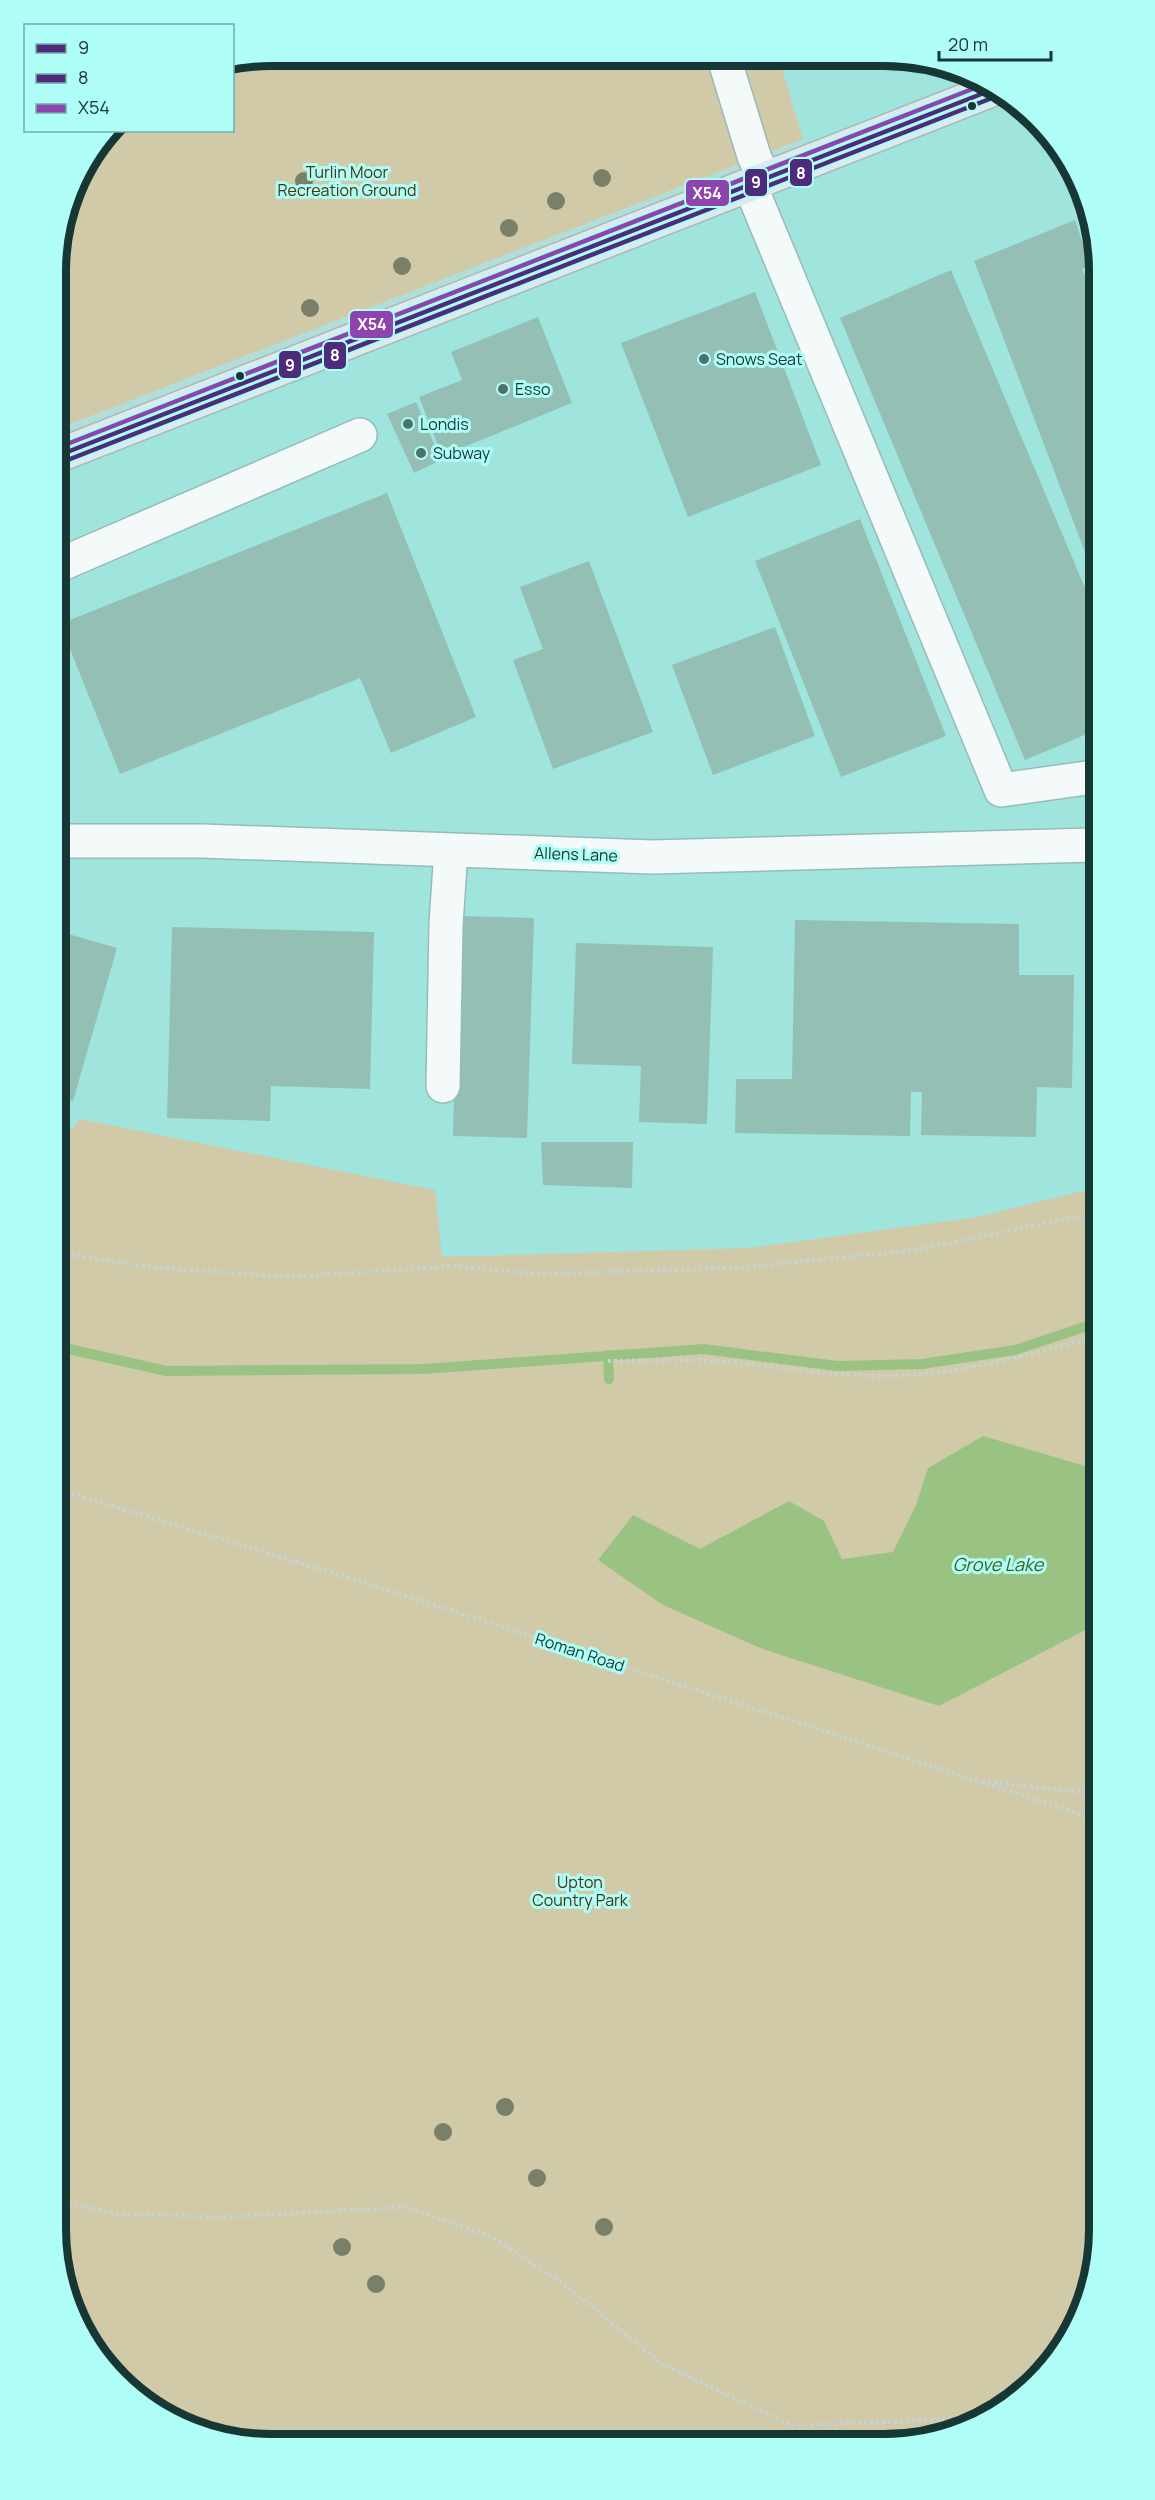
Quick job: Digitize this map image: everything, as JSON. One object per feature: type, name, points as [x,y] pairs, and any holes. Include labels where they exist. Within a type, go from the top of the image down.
[{"type":"main road","points":[[66,452],[985,93]]},
{"type":"street","points":[[726,66],[754,156],[757,182],[1001,790],[1089,778]]},
{"type":"street","points":[[66,562],[360,435]]},
{"type":"street","name":"Allens Lane","points":[[66,841],[202,841],[652,857],[1089,845]]},
{"type":"street","points":[[443,1086],[446,924],[451,849]]},
{"type":"path","points":[[66,1254],[157,1268],[291,1277],[456,1266],[538,1274],[713,1269],[915,1250],[1089,1214]]},
{"type":"path","points":[[608,1361],[729,1362],[810,1373],[882,1376],[947,1371],[1006,1361],[1089,1339]]},
{"type":"path","name":"Roman Road","points":[[66,1492],[382,1588],[1089,1817]]},
{"type":"path","points":[[973,1780],[1089,1793]]},
{"type":"path","points":[[66,2203],[118,2214],[225,2217],[407,2207],[492,2237],[570,2289],[662,2364],[791,2425],[964,2418]]},
{"type":"shaded area","points":[[781,66],[898,66],[924,70],[975,87],[998,100],[1029,126],[1062,168],[1082,218],[1089,271],[1089,1189],[978,1217],[749,1248],[441,1257],[80,1119],[66,1136],[66,452],[809,161]]},
{"type":"green space","name":"Turlin Moor Recreation Ground","points":[[257,66],[781,66],[803,139],[66,426],[66,257],[73,218],[87,180],[108,146],[121,132],[234,132],[234,70]]},
{"type":"green space","name":"Upton Country Park","points":[[80,1119],[435,1190],[442,1257],[749,1248],[978,1217],[1089,1189],[1089,2243],[1078,2295],[1062,2332],[1038,2364],[1009,2392],[987,2407],[937,2427],[884,2434],[271,2434],[231,2430],[180,2413],[146,2392],[108,2354],[93,2332],[73,2282],[66,2229],[66,1136]]},
{"type":"water","name":"Grove Lake","points":[[983,1436],[1089,1467],[1089,1628],[939,1706],[760,1648],[663,1605],[598,1560],[633,1515],[700,1549],[789,1501],[824,1521],[842,1559],[893,1552],[916,1505],[928,1468]]},
{"type":"building","points":[[1075,220],[1089,266],[1082,269],[1089,286],[1089,563],[974,261]]},
{"type":"building","points":[[951,270],[1089,598],[1089,733],[1025,760],[840,318]]},
{"type":"building","points":[[755,292],[821,465],[688,517],[621,343]]},
{"type":"building","name":"Esso","points":[[538,317],[572,403],[442,456],[419,397],[462,380],[451,352]]},
{"type":"building","points":[[416,402],[441,460],[414,473],[387,414]]},
{"type":"building","points":[[387,493],[476,717],[391,753],[360,678],[120,774],[66,639],[66,622]]},
{"type":"building","points":[[860,519],[946,736],[841,777],[755,561]]},
{"type":"building","points":[[589,561],[653,732],[553,769],[513,660],[543,649],[520,587]]},
{"type":"building","points":[[775,627],[815,736],[713,775],[672,665]]},
{"type":"building","points":[[459,916],[534,918],[527,1138],[453,1136]]},
{"type":"building","points":[[795,920],[1019,924],[1019,975],[1074,975],[1072,1088],[1037,1087],[1036,1137],[921,1135],[922,1092],[911,1092],[910,1136],[735,1133],[736,1079],[792,1079]]},
{"type":"building","points":[[172,927],[374,932],[370,1089],[271,1086],[270,1121],[167,1118]]},
{"type":"building","points":[[66,933],[117,948],[73,1101],[66,1099]]},
{"type":"building","points":[[576,943],[713,947],[707,1124],[639,1122],[641,1066],[572,1064]]},
{"type":"building","points":[[541,1142],[633,1142],[632,1188],[543,1185]]},
{"type":"waterway","points":[[66,1348],[166,1371],[423,1369],[704,1349],[837,1366],[922,1364],[1015,1350],[1089,1325]]},
{"type":"waterway","points":[[608,1355],[609,1379]]},
{"type":"transit line","name":"X54","points":[[66,444],[976,88]]},
{"type":"transit line","name":"9","points":[[66,452],[985,93]]},
{"type":"transit line","name":"8","points":[[66,461],[992,98]]},
{"type":"place","name":"Snows Seat","points":[[704,359]]},
{"type":"place","name":"Esso","points":[[503,389]]},
{"type":"place","name":"Londis","points":[[408,424]]},
{"type":"place","name":"Subway","points":[[421,453]]}]
